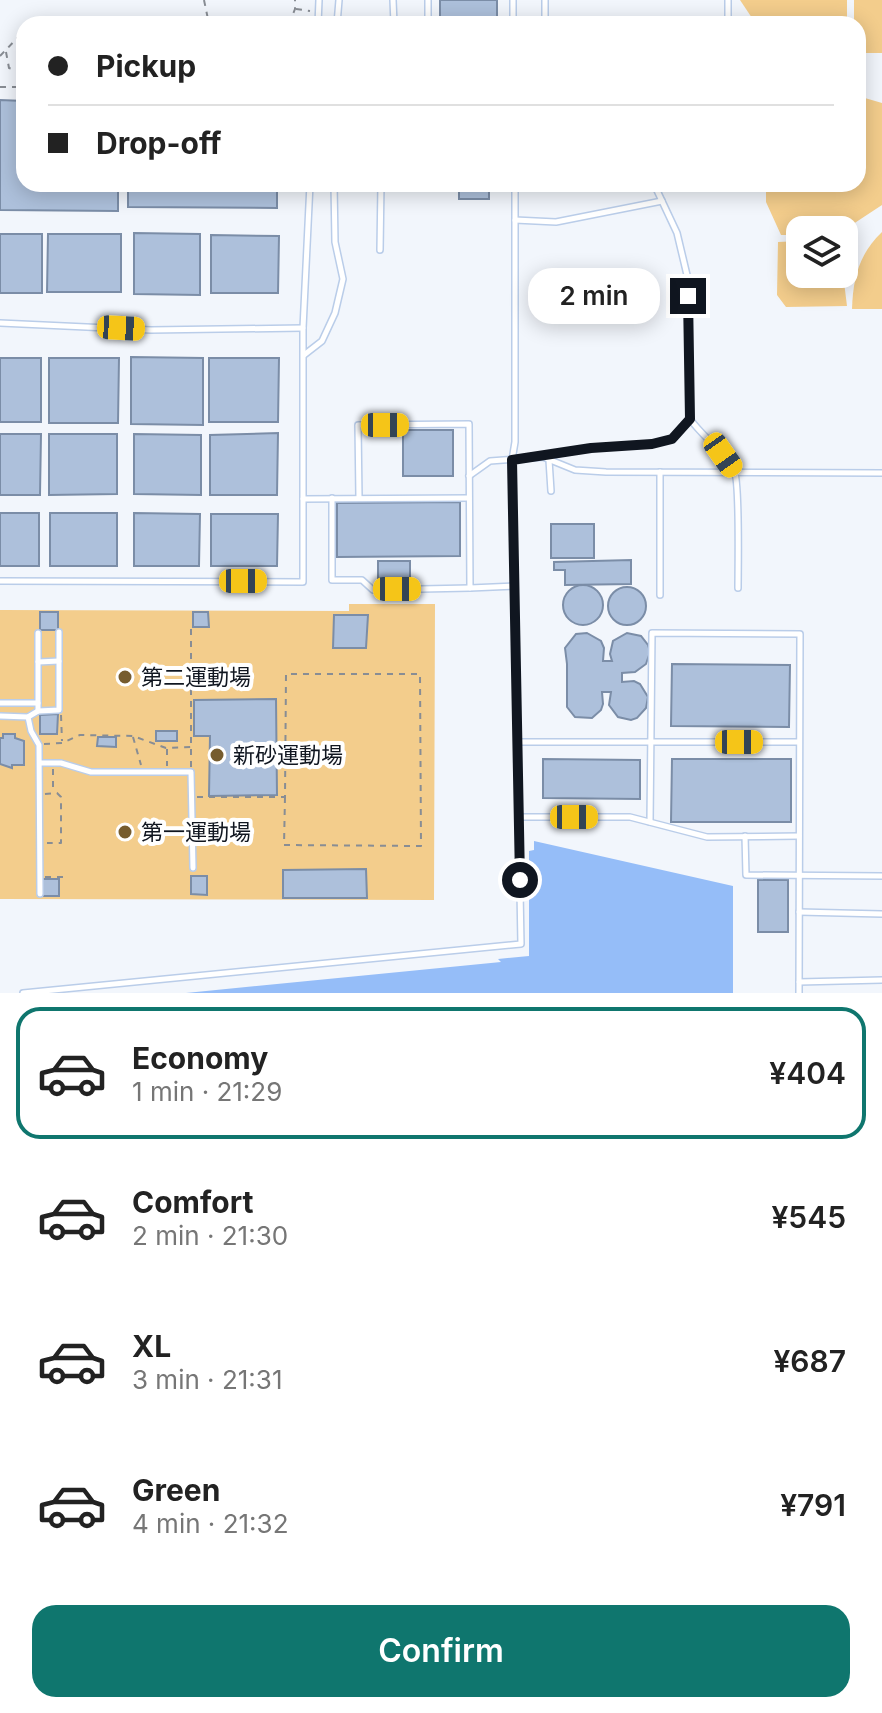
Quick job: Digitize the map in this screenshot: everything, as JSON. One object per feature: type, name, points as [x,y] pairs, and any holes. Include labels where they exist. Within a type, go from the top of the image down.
[{"type":"lane","points":[[0,581],[303,582],[303,328],[310,192]]},
{"type":"lane","points":[[303,356],[322,341],[335,313],[343,279],[335,242],[334,192]]},
{"type":"lane","points":[[380,250],[381,192]]},
{"type":"lane","points":[[23,993],[521,944],[512,460],[515,442],[515,192]]},
{"type":"lane","points":[[658,192],[677,233],[687,275],[690,419],[736,473],[738,588]]},
{"type":"lane","points":[[515,220],[556,222],[662,201]]},
{"type":"lane","points":[[0,323],[151,330],[303,328]]},
{"type":"lane","points":[[469,476],[490,461],[546,458],[591,448],[652,444],[672,439],[690,419]]},
{"type":"lane","points":[[359,498],[358,425],[469,424],[470,588]]},
{"type":"lane","points":[[546,458],[575,470],[882,473]]},
{"type":"lane","points":[[546,458],[551,491]]},
{"type":"lane","points":[[660,472],[660,595]]},
{"type":"lane","points":[[332,498],[332,580],[362,580],[373,590],[514,586]]},
{"type":"lane","points":[[303,499],[469,498]]},
{"type":"lane","points":[[38,703],[3,703],[3,716],[28,717],[38,711],[59,710],[59,632]]},
{"type":"lane","points":[[38,633],[38,711]]},
{"type":"lane","points":[[650,822],[652,633],[800,634],[799,993]]},
{"type":"lane","points":[[38,662],[59,661]]},
{"type":"lane","points":[[28,717],[39,745],[40,894]]},
{"type":"lane","points":[[517,742],[799,742]]},
{"type":"lane","points":[[40,763],[91,772],[191,772],[193,868]]},
{"type":"lane","points":[[518,817],[630,817],[707,837],[799,836]]},
{"type":"lane","points":[[745,836],[746,875],[882,876]]},
{"type":"lane","points":[[799,912],[882,914]]},
{"type":"lane","points":[[799,982],[882,980]]},
{"type":"path","points":[[292,16],[295,0]]},
{"type":"path","points":[[295,9],[310,11]]},
{"type":"path","points":[[0,56],[16,40]]},
{"type":"path","points":[[6,51],[9,68],[16,70]]},
{"type":"path","points":[[191,629],[191,772]]},
{"type":"path","points":[[286,674],[420,674],[421,846],[284,845],[285,797],[286,674]]},
{"type":"path","points":[[59,710],[62,743]]},
{"type":"path","points":[[39,745],[62,743],[80,735],[133,736],[166,748],[191,747]]},
{"type":"path","points":[[133,736],[141,757],[142,772]]},
{"type":"path","points":[[166,748],[167,772]]},
{"type":"path","points":[[53,763],[53,793]]},
{"type":"path","points":[[40,794],[53,793],[61,797],[61,843],[40,843]]},
{"type":"path","points":[[192,797],[285,797]]},
{"type":"path","points":[[40,877],[64,877]]},
{"type":"shaded area","points":[[740,0],[847,0],[847,16],[751,16]]},
{"type":"shaded area","points":[[854,0],[882,0],[882,53],[866,53],[866,16],[854,16]]},
{"type":"shaded area","points":[[866,98],[882,103],[882,205],[858,221],[858,216],[786,216],[786,235],[781,235],[766,202],[766,192],[866,192]]},
{"type":"shaded area","points":[[882,232],[882,309],[852,309],[854,288],[858,288],[859,267]]},
{"type":"shaded area","points":[[778,242],[786,242],[786,288],[845,288],[847,306],[786,307],[777,295]]},
{"type":"shaded area","name":"新砂運動場","points":[[349,604],[435,604],[434,900],[0,899],[0,610],[349,611]]},
{"type":"water","points":[[534,841],[733,886],[733,993],[186,993],[501,962],[498,959],[529,956],[529,851],[534,850]]},
{"type":"building","points":[[440,0],[497,0],[497,16],[440,16]]},
{"type":"building","points":[[0,100],[16,101],[16,192],[118,192],[118,211],[0,210]]},
{"type":"building","points":[[128,192],[277,192],[277,208],[128,207]]},
{"type":"building","points":[[459,192],[489,192],[489,199],[459,199]]},
{"type":"building","points":[[134,233],[200,234],[200,295],[134,294]]},
{"type":"building","points":[[0,234],[42,234],[42,293],[0,293]]},
{"type":"building","points":[[48,234],[121,234],[121,292],[47,292]]},
{"type":"building","points":[[211,235],[279,236],[278,293],[211,293]]},
{"type":"building","points":[[131,357],[203,358],[203,425],[131,424]]},
{"type":"building","points":[[0,358],[41,358],[41,422],[0,422]]},
{"type":"building","points":[[49,358],[119,358],[118,423],[49,423]]},
{"type":"building","points":[[209,358],[279,358],[278,422],[209,422]]},
{"type":"building","points":[[403,430],[453,430],[453,476],[403,476]]},
{"type":"building","points":[[278,433],[277,495],[210,495],[210,435]]},
{"type":"building","points":[[0,434],[41,434],[40,495],[0,495]]},
{"type":"building","points":[[49,434],[117,434],[117,494],[49,495]]},
{"type":"building","points":[[134,434],[201,435],[201,495],[134,494]]},
{"type":"building","points":[[460,502],[460,556],[337,557],[337,503]]},
{"type":"building","points":[[0,513],[39,513],[39,566],[0,566]]},
{"type":"building","points":[[50,513],[117,513],[117,566],[50,566]]},
{"type":"building","points":[[134,513],[200,514],[199,566],[134,566]]},
{"type":"building","points":[[211,514],[278,514],[277,566],[211,566]]},
{"type":"building","points":[[551,524],[594,524],[594,558],[551,558]]},
{"type":"building","points":[[631,560],[631,584],[565,585],[565,570],[554,570],[554,562]]},
{"type":"building","points":[[378,561],[410,561],[410,578],[378,578]]},
{"type":"building","points":[[583,585],[597,591],[603,605],[597,619],[583,625],[569,619],[563,605],[569,591]]},
{"type":"building","points":[[627,587],[641,592],[646,606],[641,620],[627,625],[613,620],[608,606],[613,592]]},
{"type":"building","points":[[40,612],[58,612],[58,630],[40,630]]},
{"type":"building","points":[[193,612],[208,612],[209,627],[193,627]]},
{"type":"building","points":[[334,615],[368,615],[366,648],[333,648]]},
{"type":"building","points":[[587,633],[601,641],[603,661],[612,661],[613,641],[627,633],[641,636],[648,645],[650,652],[646,664],[635,672],[622,673],[622,682],[640,684],[648,697],[646,708],[637,718],[618,717],[609,705],[611,692],[602,692],[601,710],[592,718],[575,717],[567,707],[565,648],[576,634]]},
{"type":"building","points":[[672,664],[790,665],[789,727],[671,726]]},
{"type":"building","points":[[276,699],[277,795],[209,796],[210,736],[194,736],[194,700]]},
{"type":"building","points":[[58,714],[57,734],[40,734],[40,715]]},
{"type":"building","points":[[156,731],[177,731],[177,741],[156,741]]},
{"type":"building","points":[[3,734],[15,734],[15,738],[24,741],[24,765],[12,765],[12,768],[0,764],[0,738]]},
{"type":"building","points":[[98,737],[116,737],[116,747],[97,746]]},
{"type":"building","points":[[543,759],[640,760],[640,799],[543,798]]},
{"type":"building","points":[[672,759],[791,759],[791,822],[671,822]]},
{"type":"building","points":[[366,869],[367,898],[283,898],[283,870]]},
{"type":"building","points":[[191,876],[207,876],[207,895],[191,894]]},
{"type":"building","points":[[41,879],[59,879],[59,896],[41,896]]},
{"type":"building","points":[[758,880],[788,880],[788,932],[758,932]]},
{"type":"place","name":"第二運動場","points":[[125,677]]},
{"type":"place","name":"新砂運動場","points":[[217,755]]},
{"type":"place","name":"第一運動場","points":[[125,832]]},
{"type":"route","points":[[520,880],[512,460],[672,439],[690,419],[688,296]]}]
